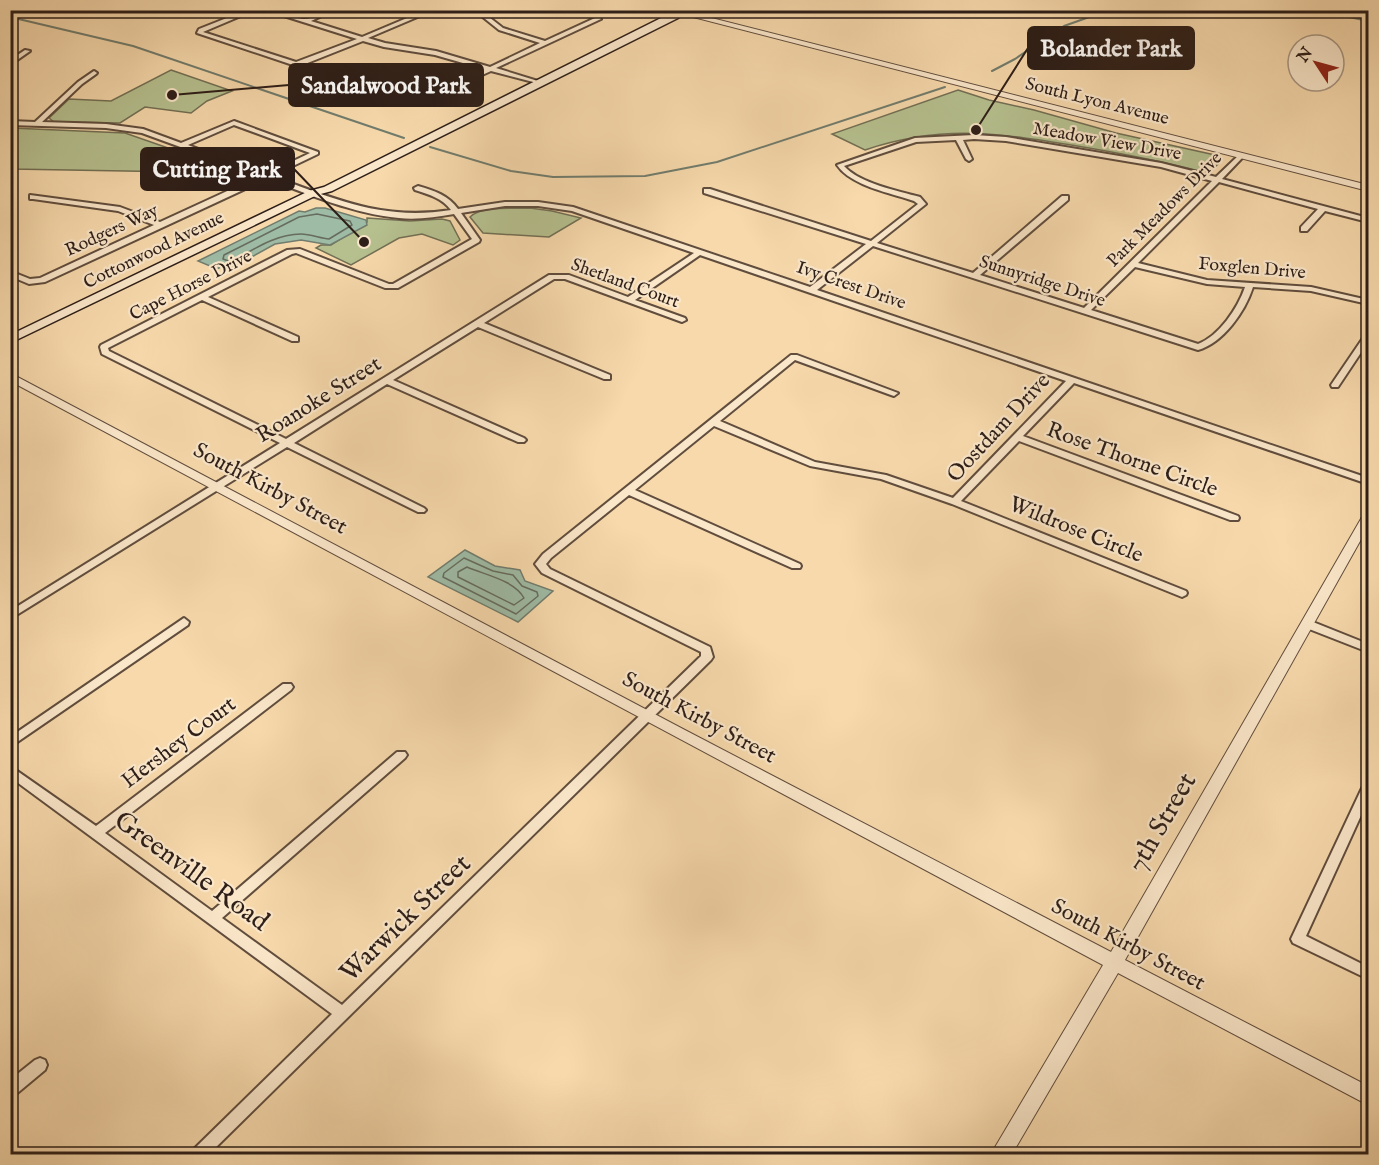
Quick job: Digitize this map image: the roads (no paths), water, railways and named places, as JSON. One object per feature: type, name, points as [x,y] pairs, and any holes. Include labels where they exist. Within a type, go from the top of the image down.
[{"type":"main road","name":"Cottonwood Avenue","points":[[10,340],[313,193],[321,185],[677,11]]},
{"type":"street","points":[[253,10],[201,30],[200,33],[296,64],[432,10]]},
{"type":"street","points":[[267,10],[362,39],[393,47],[435,53],[535,82]]},
{"type":"street","points":[[305,22],[333,10]]},
{"type":"street","points":[[476,10],[501,29],[545,43]]},
{"type":"street","points":[[374,84],[418,102],[598,19],[573,10]]},
{"type":"street","name":"South Lyon Avenue","points":[[677,11],[1368,188]]},
{"type":"street","points":[[10,63],[27,51]]},
{"type":"street","points":[[36,124],[94,73]]},
{"type":"street","name":"Ivy Crest Drive","points":[[10,123],[132,129],[184,144],[351,207],[382,214],[416,216],[505,204],[557,206],[589,214],[1368,481]]},
{"type":"street","name":"Rodgers Way","points":[[10,273],[28,282],[35,282],[316,153],[234,123],[184,144]]},
{"type":"street","points":[[958,137],[969,159]]},
{"type":"street","name":"Meadow View Drive","points":[[873,243],[921,206],[921,202],[872,185],[839,166],[905,142],[958,137],[1006,139],[1161,165],[1368,220]]},
{"type":"street","name":"Park Meadows Drive","points":[[1086,311],[1241,156]]},
{"type":"street","points":[[418,188],[445,199],[456,212]]},
{"type":"street","name":"Sunnyridge Drive","points":[[707,191],[1193,346],[1202,347],[1227,323],[1248,296],[1250,285]]},
{"type":"street","points":[[33,197],[120,209],[160,225]]},
{"type":"street","points":[[974,276],[1065,198]]},
{"type":"street","points":[[1304,229],[1323,208]]},
{"type":"street","name":"Cape Horse Drive","points":[[286,444],[105,352],[104,347],[290,252],[297,251],[388,286],[395,286],[476,240],[456,212]]},
{"type":"street","points":[[812,290],[873,243]]},
{"type":"street","points":[[629,300],[700,252]]},
{"type":"street","name":"Foxglen Drive","points":[[1133,264],[1187,278],[1311,289],[1368,302]]},
{"type":"street","name":"Shetland Court","points":[[557,275],[682,320]]},
{"type":"street","name":"Roanoke Street","points":[[10,616],[557,275]]},
{"type":"street","points":[[201,297],[295,339]]},
{"type":"street","points":[[478,324],[607,377]]},
{"type":"street","points":[[1335,385],[1368,337]]},
{"type":"street","points":[[796,566],[628,491],[794,357],[894,393]]},
{"type":"street","name":"South Kirby Street","points":[[10,375],[647,716],[1368,1096]]},
{"type":"street","name":"Oostdam Drive","points":[[956,502],[1072,380]]},
{"type":"street","points":[[388,381],[520,440]]},
{"type":"street","name":"Wildrose Circle","points":[[713,422],[813,464],[883,477],[956,502],[1182,593]]},
{"type":"street","name":"Rose Thorne Circle","points":[[1017,437],[1234,518]]},
{"type":"street","points":[[286,444],[421,510]]},
{"type":"street","name":"Warwick Street","points":[[198,1155],[707,657],[706,650],[546,571],[540,564],[628,491]]},
{"type":"street","name":"7th Street","points":[[1000,1155],[1114,963],[1368,517]]},
{"type":"street","points":[[10,743],[184,622]]},
{"type":"street","points":[[1308,624],[1368,648]]},
{"type":"street","name":"Hershey Court","points":[[96,833],[287,687]]},
{"type":"street","points":[[213,918],[401,755]]},
{"type":"street","name":"Greenville Road","points":[[10,770],[343,1014]]},
{"type":"street","points":[[1368,788],[1298,939],[1368,973]]},
{"type":"street","points":[[10,1090],[40,1065]]},
{"type":"water","points":[[325,208],[366,220],[367,225],[330,245],[301,240],[275,244],[230,269],[223,266],[217,269],[198,261],[299,211],[305,212]]},
{"type":"water","points":[[465,550],[495,566],[520,570],[525,581],[553,591],[518,622],[428,577]]},
{"type":"waterway","points":[[992,71],[1015,59],[1064,26],[1109,10]]},
{"type":"waterway","points":[[1316,10],[1368,21]]},
{"type":"waterway","points":[[10,17],[133,46],[404,138]]},
{"type":"waterway","points":[[430,147],[511,171],[553,177],[645,176],[717,162],[945,87]]},
{"type":"place","name":"Sandalwood Park","points":[[172,95]]},
{"type":"place","name":"Bolander Park","points":[[976,130]]},
{"type":"place","name":"Cutting Park","points":[[364,242]]}]
